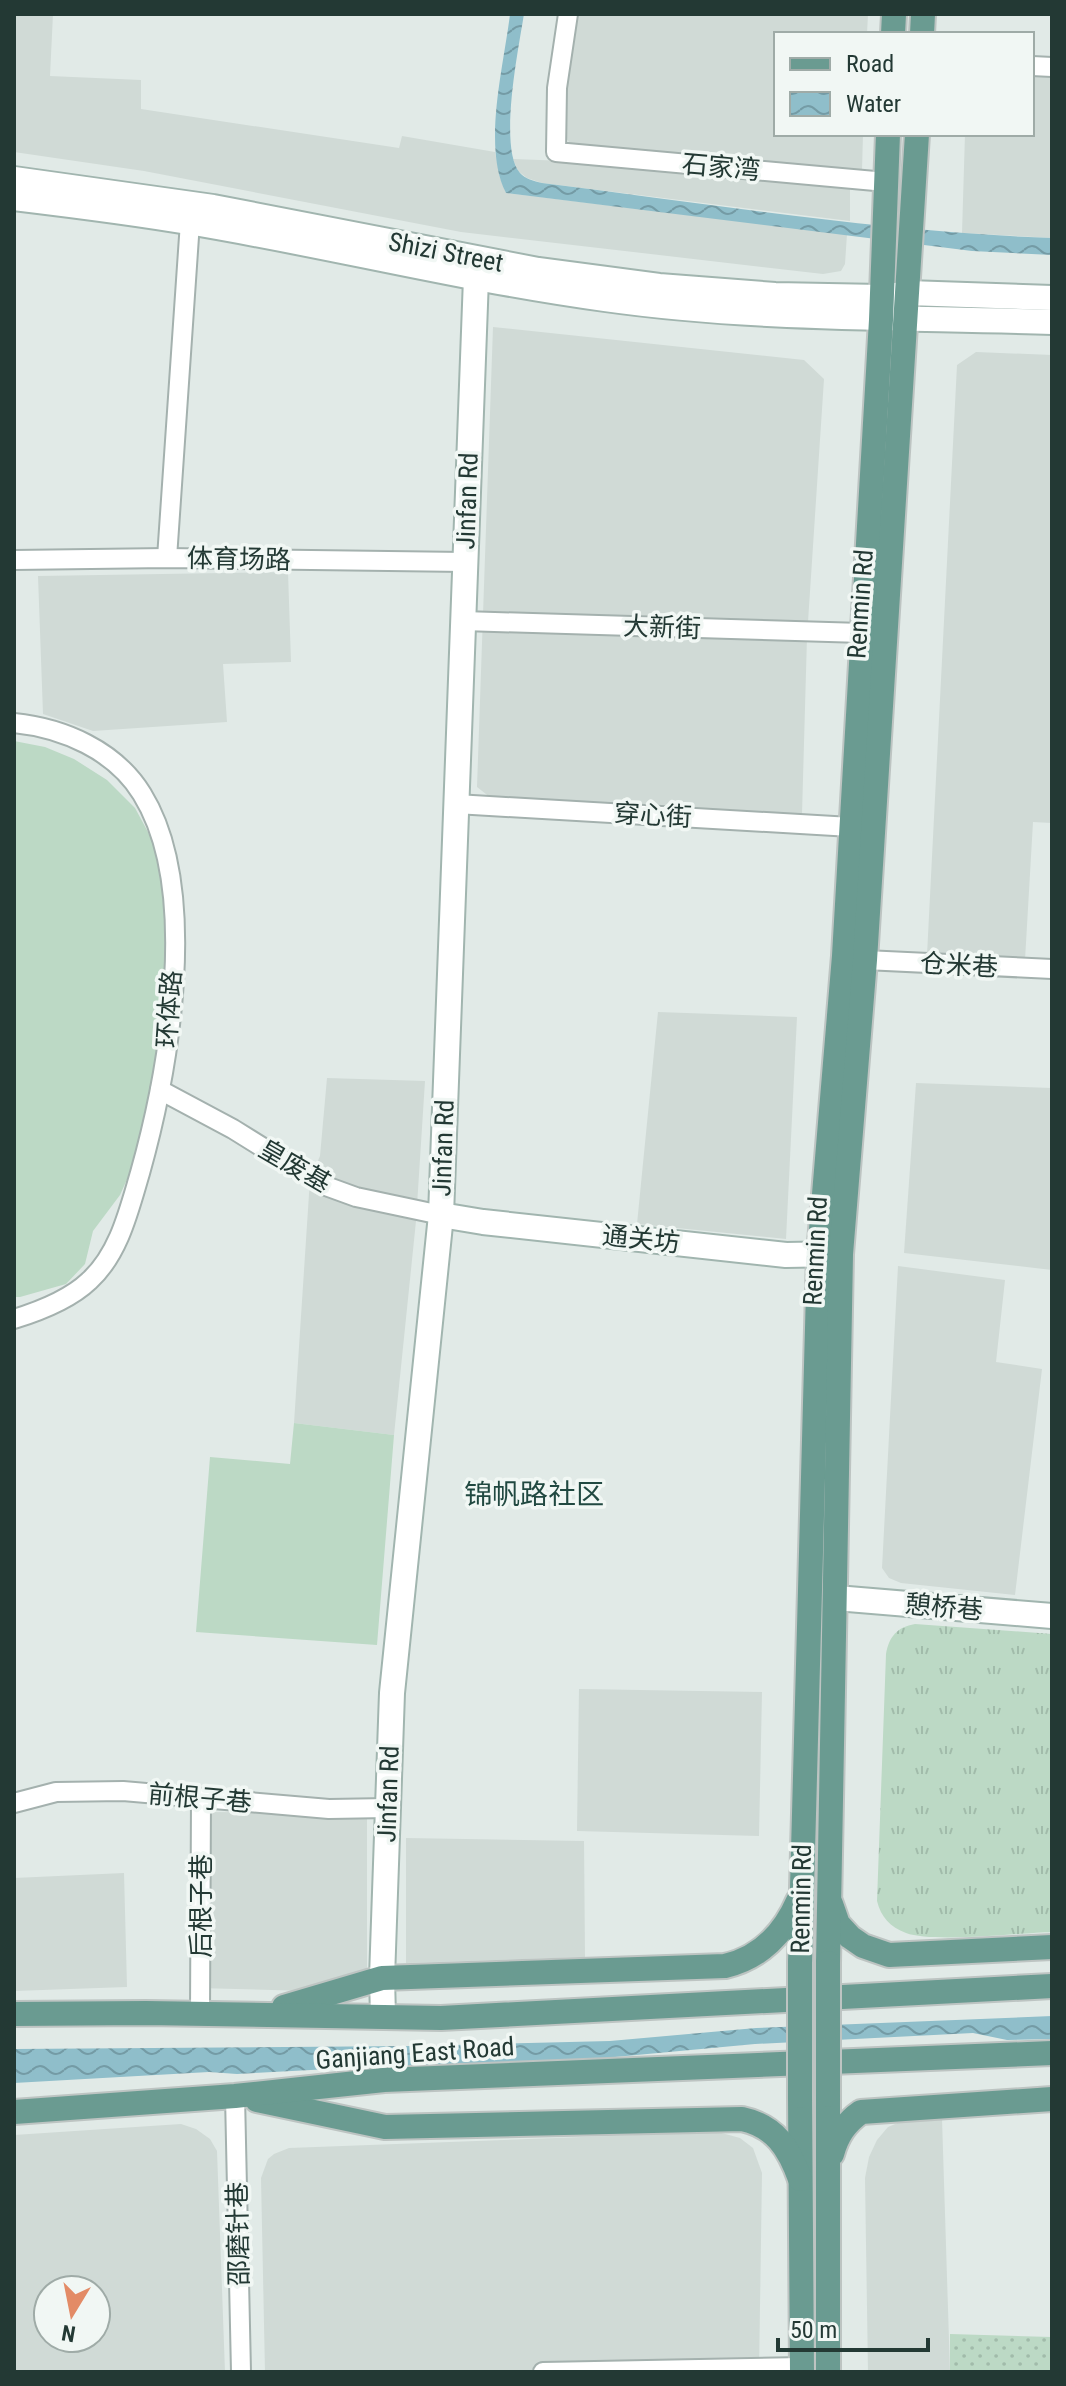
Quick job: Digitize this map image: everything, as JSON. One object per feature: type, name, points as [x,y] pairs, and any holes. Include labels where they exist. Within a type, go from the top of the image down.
[{"type":"main road","name":"Renmin Rd","points":[[802,2370],[801,1891],[844,956],[888,136]]},
{"type":"main road","name":"Renmin Rd","points":[[828,2372],[828,1963],[836,1598],[830,1254],[865,960],[917,136]]},
{"type":"main road","points":[[261,2014],[382,1978],[725,1966],[749,1959],[768,1944],[786,1924],[801,1891]]},
{"type":"main road","points":[[829,1896],[832,1912],[844,1931],[877,1953],[904,1956],[1052,1947]]},
{"type":"main road","name":"Ganjiang East Road","points":[[14,2014],[200,2013],[441,2018],[1052,1986]]},
{"type":"main road","name":"Ganjiang East Road","points":[[14,2112],[235,2096],[384,2080],[1052,2053]]},
{"type":"main road","points":[[235,2096],[385,2127],[742,2119],[764,2127],[782,2141],[800,2179]]},
{"type":"main road","points":[[828,2168],[841,2131],[849,2119],[861,2112],[1052,2099]]},
{"type":"street","name":"石家湾","points":[[568,14],[557,88],[556,152],[886,187]]},
{"type":"street","name":"Shizi Street","points":[[14,179],[213,207],[477,268]]},
{"type":"street","name":"Shizi Street","points":[[14,198],[190,222],[477,268],[552,272],[881,309],[907,305]]},
{"type":"street","points":[[167,558],[190,222]]},
{"type":"street","name":"Jinfan Rd","points":[[383,2016],[388,1808],[399,1613],[441,1215],[477,268]]},
{"type":"street","points":[[907,305],[1052,298]]},
{"type":"street","points":[[907,305],[1052,322]]},
{"type":"street","name":"体育场路","points":[[14,560],[167,558],[465,562]]},
{"type":"street","name":"大新街","points":[[463,621],[862,633]]},
{"type":"street","name":"环体路","points":[[14,723],[64,734],[115,763],[133,782],[157,823],[170,876],[174,939],[167,1044],[160,1090],[135,1190],[117,1241],[91,1280],[33,1313],[14,1319]]},
{"type":"street","name":"穿心街","points":[[456,804],[851,827]]},
{"type":"street","name":"仓米巷","points":[[865,960],[1052,969]]},
{"type":"street","name":"皇废基","points":[[160,1090],[233,1129],[323,1185],[356,1197],[441,1215]]},
{"type":"street","name":"通关坊","points":[[441,1215],[786,1255],[830,1254]]},
{"type":"street","name":"憩桥巷","points":[[836,1598],[1052,1616]]},
{"type":"street","name":"前根子巷","points":[[14,1803],[56,1792],[123,1791],[329,1809],[388,1808]]},
{"type":"street","name":"后根子巷","points":[[200,2013],[201,1798]]},
{"type":"street","name":"邵磨针巷","points":[[235,2096],[241,2372]]},
{"type":"street","points":[[543,2372],[802,2370]]},
{"type":"shaded area","points":[[14,14],[53,14],[50,76],[141,80],[141,109],[399,148],[402,136],[495,152],[506,193],[847,234],[845,264],[841,271],[823,274],[461,232],[144,171],[14,152]]},
{"type":"shaded area","points":[[573,14],[868,14],[867,32],[774,32],[774,136],[863,136],[862,170],[850,169],[850,221],[542,183],[527,178],[518,171],[513,159],[566,161],[569,142],[563,134],[560,119]]},
{"type":"shaded area","points":[[1034,70],[1052,71],[1052,238],[962,233],[965,136],[1034,136]]},
{"type":"shaded area","points":[[493,327],[804,360],[824,379],[807,637],[802,814],[491,798],[477,787]]},
{"type":"shaded area","points":[[976,352],[1052,355],[1052,823],[1033,822],[1025,960],[927,955],[957,365]]},
{"type":"shaded area","points":[[288,572],[291,662],[223,664],[227,722],[93,731],[43,714],[38,576]]},
{"type":"shaded area","points":[[658,1012],[797,1017],[786,1239],[637,1224]]},
{"type":"shaded area","points":[[327,1078],[425,1081],[416,1221],[394,1435],[294,1423],[310,1179],[320,1156]]},
{"type":"shaded area","points":[[916,1083],[1052,1088],[1052,1270],[904,1253]]},
{"type":"shaded area","points":[[898,1266],[1005,1280],[996,1362],[1042,1369],[1015,1595],[901,1583],[889,1578],[882,1568]]},
{"type":"shaded area","points":[[579,1689],[762,1692],[759,1836],[577,1831]]},
{"type":"shaded area","points":[[196,1812],[367,1813],[367,1971],[347,1992],[197,1988]]},
{"type":"shaded area","points":[[406,1838],[584,1841],[585,1957],[406,1963]]},
{"type":"shaded area","points":[[124,1873],[127,1987],[14,1991],[14,1878]]},
{"type":"shaded area","points":[[942,2119],[950,2372],[868,2372],[865,2178],[869,2157],[888,2127],[900,2122]]},
{"type":"shaded area","points":[[181,2124],[196,2129],[210,2139],[217,2151],[225,2372],[14,2372],[14,2135]]},
{"type":"shaded area","points":[[718,2132],[740,2138],[753,2148],[762,2173],[759,2372],[265,2372],[261,2178],[268,2159],[274,2154],[289,2148]]},
{"type":"green space","points":[[14,741],[45,747],[74,759],[107,780],[135,808],[161,856],[169,885],[164,1017],[142,1146],[120,1195],[93,1231],[85,1264],[66,1284],[20,1297],[14,1297]]},
{"type":"green space","points":[[294,1423],[394,1435],[377,1645],[196,1632],[210,1457],[290,1464]]},
{"type":"green space","points":[[915,1624],[1052,1634],[1052,1932],[919,1936],[895,1928],[881,1912],[877,1901],[886,1654],[895,1634]]},
{"type":"green space","points":[[950,2334],[1052,2337],[1052,2372],[950,2372]]},
{"type":"water","points":[[510,14],[524,14],[510,120],[514,160],[520,173],[527,178],[542,183],[860,223],[1052,238],[1052,255],[972,251],[506,193],[499,174],[495,130]]},
{"type":"water","points":[[1052,2016],[1052,2039],[1007,2040],[973,2033],[755,2044],[615,2057],[585,2063],[445,2069],[349,2068],[237,2074],[209,2072],[14,2083],[14,2049],[610,2041],[756,2028]]},
{"type":"district","name":"锦帆路社区","points":[[534,1494]]}]
